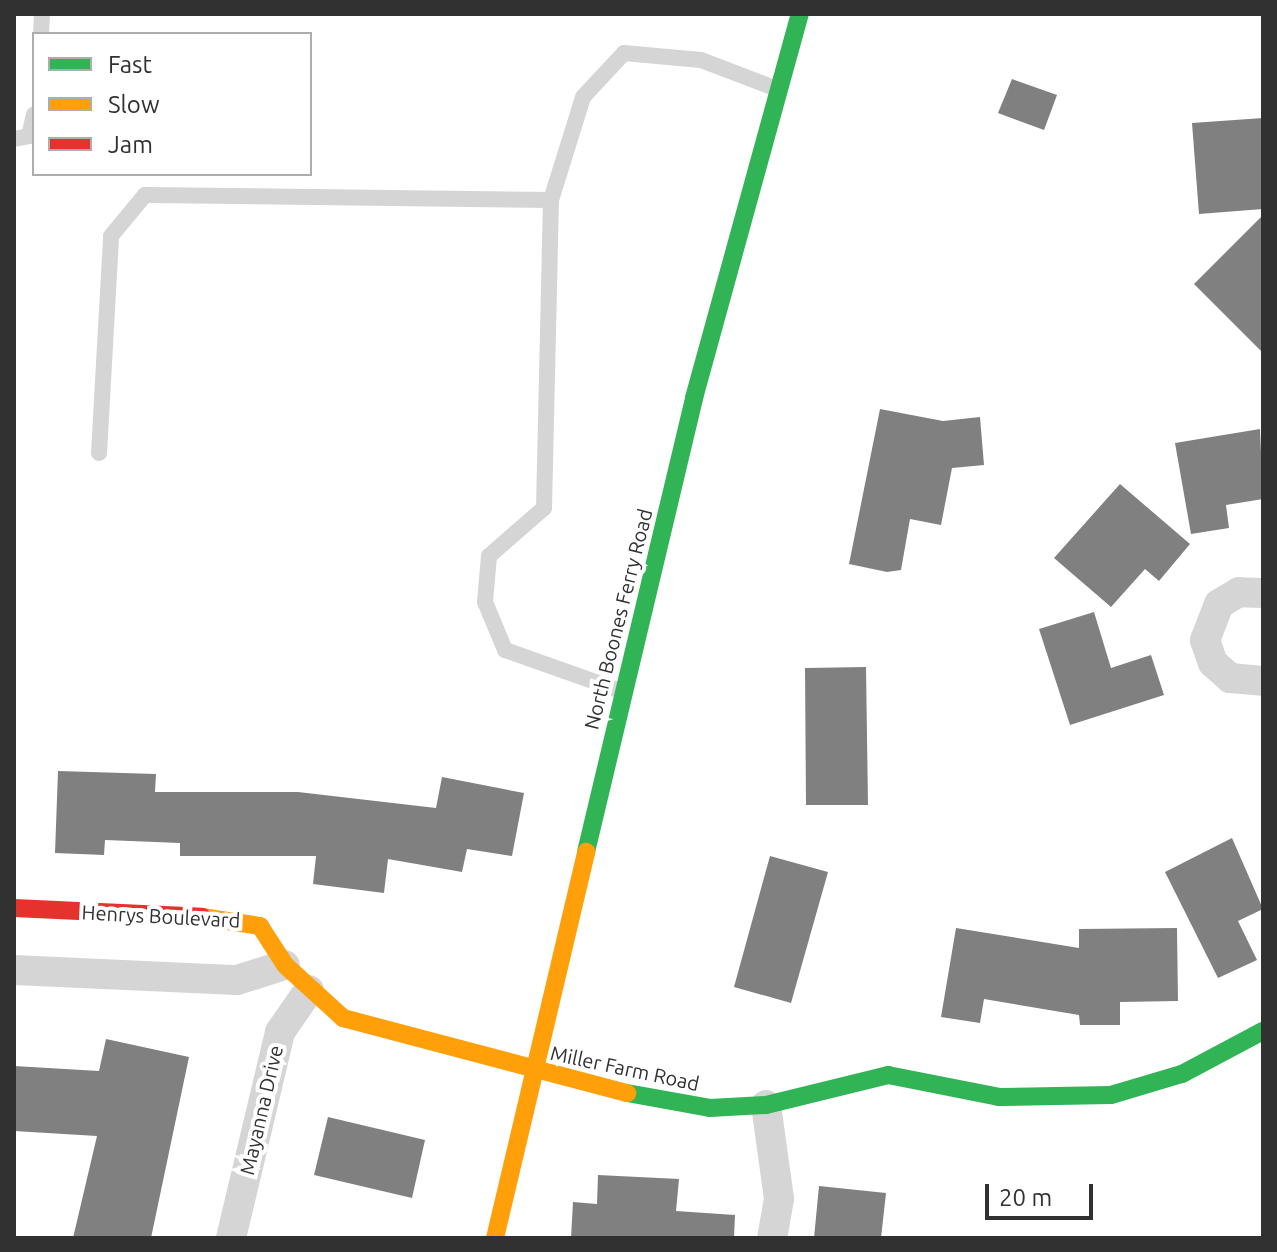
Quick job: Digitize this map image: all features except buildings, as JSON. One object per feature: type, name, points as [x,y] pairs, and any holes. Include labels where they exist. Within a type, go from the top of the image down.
[{"type":"street","name":"North Boones Ferry Road","points":[[495,1238],[623,692],[800,14]]},
{"type":"street","points":[[1263,593],[1239,592],[1219,604],[1205,640],[1213,663],[1230,678],[1263,681]]},
{"type":"street","name":"Henrys Boulevard","points":[[14,908],[245,919],[260,926],[285,965],[309,990],[358,1024],[534,1071]]},
{"type":"street","points":[[14,970],[237,980],[285,965]]},
{"type":"street","name":"Mayanna Drive","points":[[231,1238],[280,1032],[309,990]]},
{"type":"street","name":"Miller Farm Road","points":[[534,1071],[686,1105],[766,1105],[837,1082],[888,1075],[999,1097],[1111,1095],[1182,1074],[1263,1031]]},
{"type":"street","points":[[766,1105],[779,1199],[772,1238]]},
{"type":"lane","points":[[623,692],[505,650],[485,602],[489,556],[544,508],[551,200],[583,97],[624,53],[701,60],[779,90]]},
{"type":"lane","points":[[14,139],[29,136],[32,123]]},
{"type":"lane","points":[[99,453],[111,236],[145,195],[551,200]]},
{"type":"traffic: fast","points":[[586,852],[694,398],[800,14]]},
{"type":"traffic: fast","points":[[627,1093],[710,1108],[766,1105],[888,1075],[999,1097],[1111,1095],[1182,1074],[1263,1031]]},
{"type":"traffic: slow","points":[[495,1238],[586,852]]},
{"type":"traffic: slow","points":[[202,917],[260,926],[285,965],[343,1018],[627,1093]]},
{"type":"traffic: jam","points":[[14,908],[202,917]]}]
